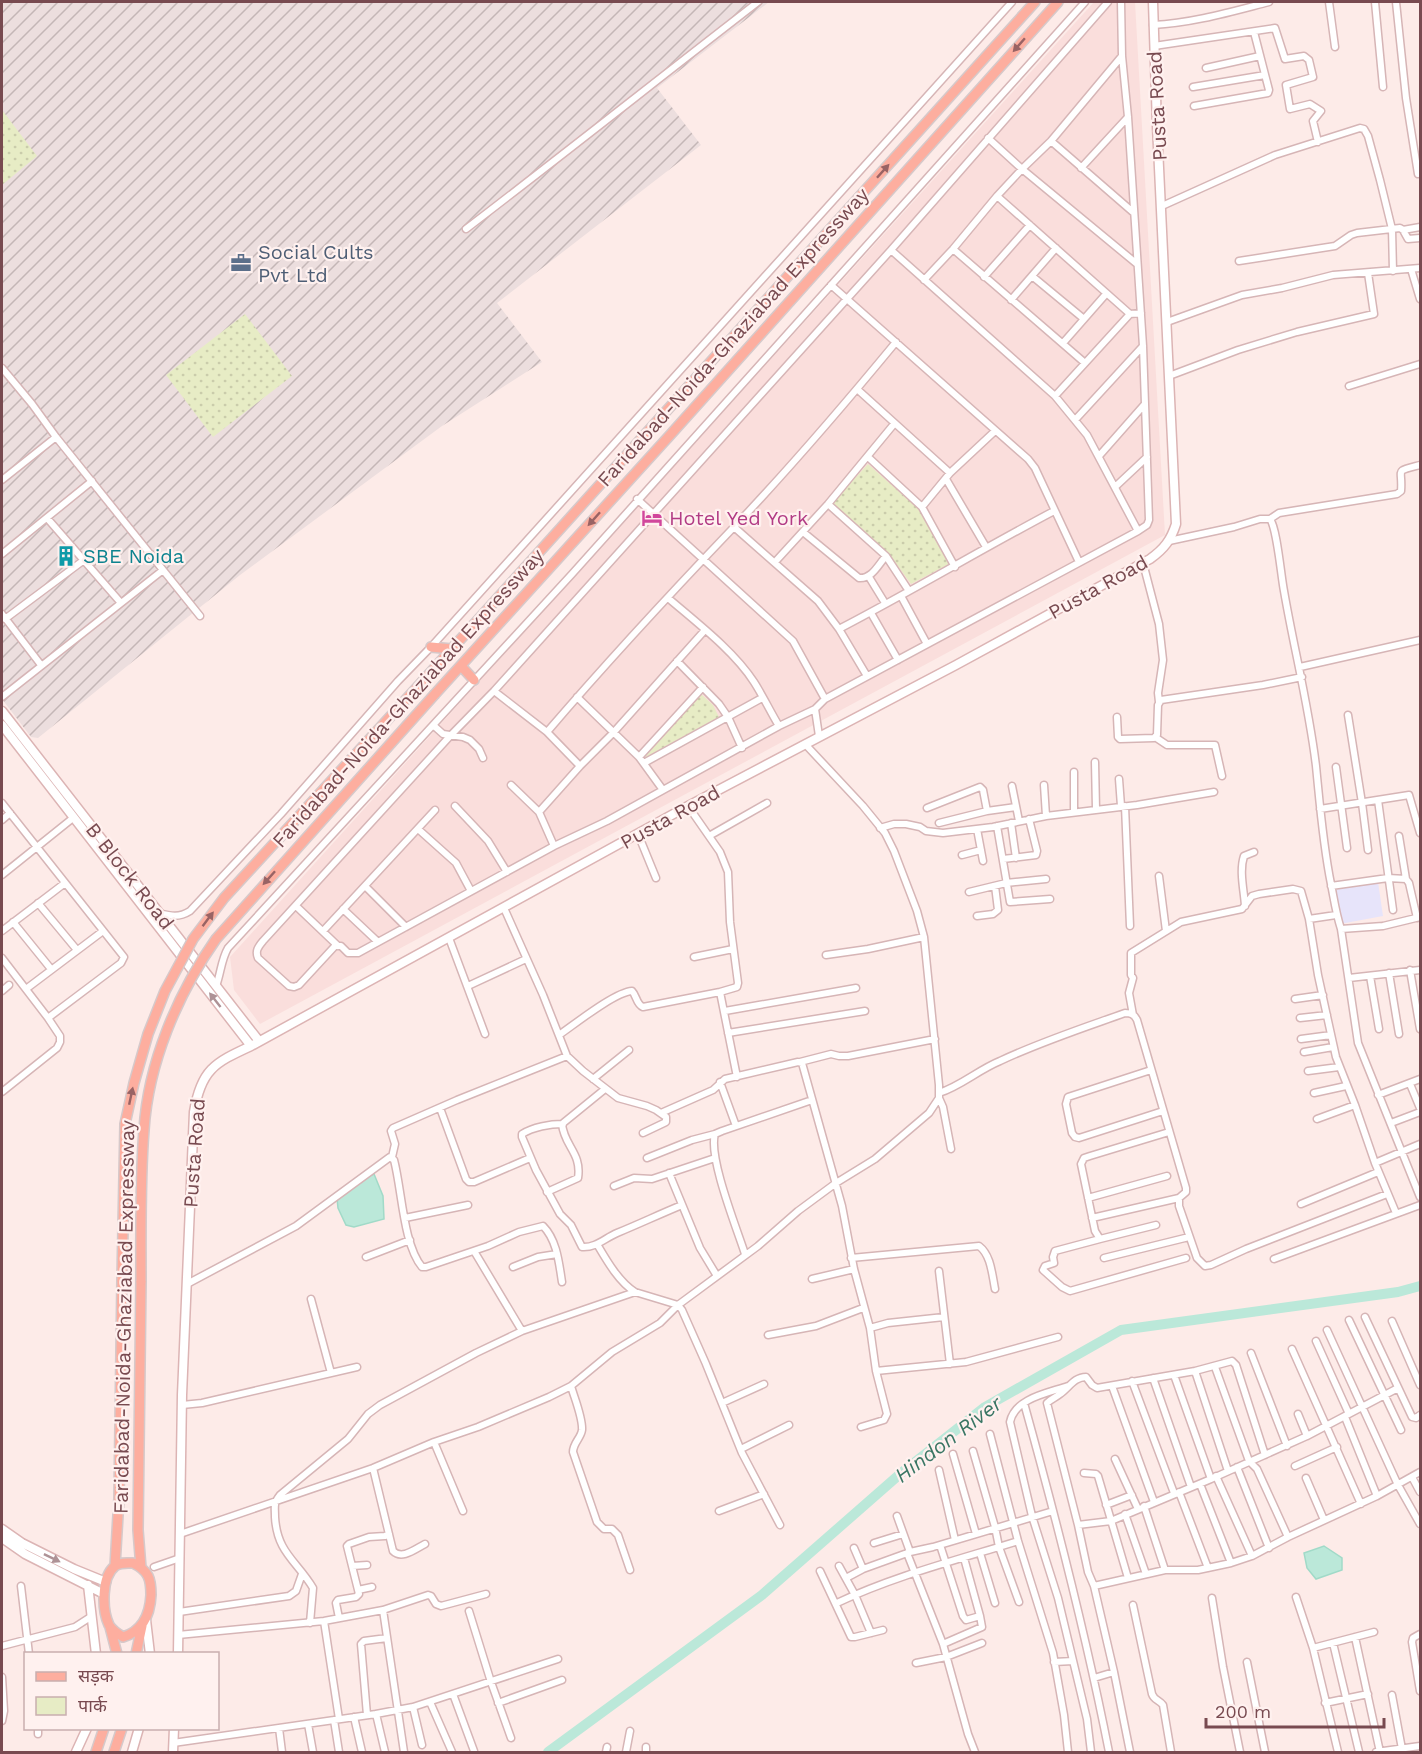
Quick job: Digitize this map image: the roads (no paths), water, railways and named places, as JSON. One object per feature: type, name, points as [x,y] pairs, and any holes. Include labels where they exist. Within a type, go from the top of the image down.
[{"type":"main road","name":"Faridabad-Noida-Ghaziabad Expressway","points":[[115,1566],[119,1498],[125,1124],[148,1034],[165,991],[194,939],[224,898],[452,649],[1035,2]]},
{"type":"main road","name":"Faridabad-Noida-Ghaziabad Expressway","points":[[141,1568],[138,1530],[144,1128],[153,1075],[172,1018],[193,975],[216,939],[1058,2]]},
{"type":"main road","points":[[431,647],[452,649]]},
{"type":"main road","points":[[460,666],[474,680]]},
{"type":"main road","points":[[117,1652],[105,1610],[106,1582],[115,1566],[133,1563],[148,1576],[151,1585],[150,1604],[136,1652]]},
{"type":"main road","points":[[108,1624],[123,1636],[130,1634],[145,1622]]},
{"type":"main road","points":[[96,1752],[103,1730]]},
{"type":"main road","points":[[114,1752],[121,1730]]},
{"type":"street","points":[[466,228],[758,2]]},
{"type":"street","points":[[159,912],[175,917],[190,911],[1012,2]]},
{"type":"street","points":[[216,986],[221,974],[223,957],[228,948],[474,680],[1085,2]]},
{"type":"street","points":[[338,946],[333,948],[299,985],[294,987],[290,986],[256,954],[257,948],[494,691],[891,250],[1108,2]]},
{"type":"street","points":[[296,906],[338,946],[353,954],[554,846],[606,821],[779,726],[815,709],[825,699],[1147,525],[1150,514],[1143,346],[1122,56],[1121,2]]},
{"type":"street","name":"Pusta Road","points":[[177,1652],[182,1405],[194,1112],[202,1082],[213,1067],[688,806],[956,665],[1143,563],[1163,549],[1169,541],[1176,524],[1153,2]]},
{"type":"street","points":[[1153,25],[1178,24],[1250,4],[1269,2]]},
{"type":"street","points":[[1329,2],[1335,47]]},
{"type":"street","points":[[1375,2],[1383,87]]},
{"type":"street","points":[[1396,2],[1406,98],[1418,174]]},
{"type":"street","points":[[1154,46],[1275,28],[1285,59],[1304,56],[1313,72],[1312,76],[1286,85],[1290,109],[1310,104],[1321,111],[1313,121],[1318,142]]},
{"type":"street","points":[[1194,106],[1265,94],[1269,90],[1254,32]]},
{"type":"street","points":[[924,280],[953,249],[997,195],[1051,141],[1122,56]]},
{"type":"street","points":[[1206,68],[1260,56]]},
{"type":"street","points":[[1192,87],[1265,75]]},
{"type":"street","points":[[1082,168],[1128,117]]},
{"type":"street","points":[[1162,206],[1275,155],[1360,128],[1364,129],[1368,136],[1392,229],[1393,271]]},
{"type":"street","points":[[988,138],[1137,264]]},
{"type":"street","points":[[1051,141],[1134,213]]},
{"type":"street","points":[[997,195],[1130,314]]},
{"type":"street","points":[[984,277],[1030,225]]},
{"type":"street","points":[[1239,261],[1335,246],[1357,233],[1420,227]]},
{"type":"street","points":[[1404,230],[1408,239],[1420,238]]},
{"type":"street","points":[[1011,300],[1056,248]]},
{"type":"street","points":[[953,249],[1085,363]]},
{"type":"street","points":[[891,250],[1055,396],[1087,435],[1138,531]]},
{"type":"street","points":[[1167,322],[1242,295],[1333,275],[1420,268]]},
{"type":"street","points":[[1411,269],[1420,299]]},
{"type":"street","points":[[1169,376],[1238,350],[1298,332],[1374,314],[1368,273]]},
{"type":"street","points":[[1032,276],[1084,320]]},
{"type":"street","points":[[831,285],[1028,459],[1035,468],[1079,562]]},
{"type":"street","points":[[1063,343],[1106,294]]},
{"type":"street","points":[[1055,396],[1130,314],[1141,313]]},
{"type":"street","points":[[547,732],[576,697],[735,527],[896,342]]},
{"type":"street","points":[[1075,420],[1143,346]]},
{"type":"street","points":[[1349,386],[1420,364]]},
{"type":"street","points":[[2,368],[200,616]]},
{"type":"street","points":[[857,389],[948,476],[986,547]]},
{"type":"street","points":[[1098,456],[1144,405]]},
{"type":"street","points":[[775,562],[828,504],[894,424]]},
{"type":"street","points":[[922,507],[948,476],[995,430]]},
{"type":"street","points":[[2,480],[56,437]]},
{"type":"street","points":[[868,457],[922,507],[955,567]]},
{"type":"street","points":[[1115,487],[1147,457]]},
{"type":"street","points":[[1169,541],[1260,519],[1270,519],[1279,513],[1397,494],[1402,488],[1400,472],[1403,469],[1420,465]]},
{"type":"street","points":[[2,554],[92,481]]},
{"type":"street","points":[[637,500],[704,558],[793,641],[825,699]]},
{"type":"street","points":[[828,504],[886,556],[909,591]]},
{"type":"street","points":[[839,629],[1054,511]]},
{"type":"street","points":[[47,518],[121,603]]},
{"type":"street","points":[[1270,519],[1274,525],[1290,627],[1302,677],[1316,764],[1326,860],[1336,915],[1341,929],[1358,1043],[1403,1152],[1417,1177],[1420,1197]]},
{"type":"street","points":[[735,527],[818,602],[839,629],[867,676]]},
{"type":"street","points":[[803,532],[859,578],[869,577],[886,556]]},
{"type":"street","points":[[42,665],[3,617],[84,560]]},
{"type":"street","points":[[1143,563],[1159,624],[1162,660],[1155,737]]},
{"type":"street","points":[[2,697],[163,570]]},
{"type":"street","points":[[869,577],[885,603]]},
{"type":"street","points":[[901,596],[927,644]]},
{"type":"street","points":[[668,598],[705,630],[745,670],[779,726]]},
{"type":"street","points":[[871,612],[898,660]]},
{"type":"street","points":[[539,812],[580,766],[614,733],[705,630]]},
{"type":"street","points":[[1300,667],[1420,640]]},
{"type":"street","points":[[677,661],[715,699],[728,717],[742,748]]},
{"type":"street","points":[[1159,702],[1163,699],[1263,685],[1302,677]]},
{"type":"street","points":[[639,757],[703,687]]},
{"type":"street","points":[[494,691],[547,732],[580,766]]},
{"type":"street","points":[[576,697],[639,757],[663,790]]},
{"type":"street","points":[[644,763],[762,698]]},
{"type":"street","points":[[815,709],[819,736]]},
{"type":"street","name":"B Block Road","points":[[2,711],[259,1041]]},
{"type":"street","points":[[1348,716],[1368,850]]},
{"type":"street","points":[[1117,717],[1120,739],[1155,737],[1167,745],[1215,745],[1222,776]]},
{"type":"street","name":"B Block Road","points":[[2,725],[251,1046]]},
{"type":"street","points":[[433,725],[443,734],[470,740],[479,749],[483,758]]},
{"type":"street","points":[[804,744],[880,828],[894,851],[916,910],[924,937],[939,1096],[951,1149]]},
{"type":"street","points":[[1095,762],[1096,809]]},
{"type":"street","points":[[1336,767],[1347,848]]},
{"type":"street","points":[[1074,772],[1074,812]]},
{"type":"street","points":[[1119,779],[1123,806],[1130,926]]},
{"type":"street","points":[[511,785],[539,812],[554,846]]},
{"type":"street","points":[[1044,785],[1046,816]]},
{"type":"street","points":[[1012,786],[1019,821]]},
{"type":"street","points":[[927,807],[980,787],[983,790],[987,811]]},
{"type":"street","points":[[880,828],[894,824],[906,824],[937,833],[977,829],[1046,816],[1214,792]]},
{"type":"street","points":[[1320,809],[1409,795],[1420,833]]},
{"type":"street","points":[[1378,800],[1393,910]]},
{"type":"street","points":[[2,803],[123,955],[123,961],[48,1018]]},
{"type":"street","points":[[709,836],[767,803]]},
{"type":"street","points":[[455,806],[488,841],[507,872]]},
{"type":"street","points":[[559,1035],[627,991],[632,991],[636,995],[638,1004],[643,1007],[737,987],[728,872],[720,852],[688,806]]},
{"type":"street","points":[[939,823],[987,811],[1016,807]]},
{"type":"street","points":[[323,931],[435,810]]},
{"type":"street","points":[[2,820],[10,813]]},
{"type":"street","points":[[2,875],[74,818]]},
{"type":"street","points":[[1003,859],[1033,856],[1037,853],[1029,819]]},
{"type":"street","points":[[1011,823],[1016,858]]},
{"type":"street","points":[[998,826],[1010,902],[1050,899]]},
{"type":"street","points":[[418,829],[456,863],[471,891]]},
{"type":"street","points":[[977,829],[983,861]]},
{"type":"street","points":[[638,834],[657,878]]},
{"type":"street","points":[[1341,929],[1383,926],[1419,917],[1406,879],[1399,836]]},
{"type":"street","points":[[962,855],[981,850]]},
{"type":"street","points":[[1246,906],[1242,859],[1254,852]]},
{"type":"street","points":[[1159,876],[1166,932]]},
{"type":"street","points":[[1331,886],[1388,878],[1406,879]]},
{"type":"street","points":[[969,892],[1006,883],[1046,879]]},
{"type":"street","points":[[2,931],[65,883]]},
{"type":"street","points":[[365,886],[406,927]]},
{"type":"street","points":[[977,916],[993,914],[998,910],[995,886]]},
{"type":"street","points":[[1092,1218],[1179,1198],[1186,1192],[1137,1020],[1133,1015],[1129,993],[1133,978],[1131,953],[1180,922],[1238,910],[1246,906],[1252,896],[1298,889],[1303,894],[1309,919],[1330,1035],[1339,1067],[1396,1214]]},
{"type":"street","points":[[38,903],[77,950]]},
{"type":"street","points":[[504,908],[543,995],[567,1056],[618,1098],[647,1106],[666,1117],[666,1122],[643,1133]]},
{"type":"street","points":[[343,909],[378,942]]},
{"type":"street","points":[[1309,919],[1336,915]]},
{"type":"street","points":[[13,922],[51,969]]},
{"type":"street","points":[[26,989],[103,930]]},
{"type":"street","points":[[826,955],[924,937]]},
{"type":"street","points":[[449,938],[484,1034]]},
{"type":"street","points":[[694,957],[733,949]]},
{"type":"street","points":[[2,958],[48,1018],[60,1036],[60,1042],[57,1048],[2,1092]]},
{"type":"street","points":[[468,986],[526,959]]},
{"type":"street","points":[[1410,970],[1420,1029]]},
{"type":"street","points":[[1349,978],[1420,970]]},
{"type":"street","points":[[1389,974],[1399,1034]]},
{"type":"street","points":[[1370,976],[1378,1029]]},
{"type":"street","points":[[2,991],[9,985]]},
{"type":"street","points":[[725,1011],[856,988]]},
{"type":"street","points":[[720,992],[737,1077]]},
{"type":"street","points":[[1295,999],[1323,995]]},
{"type":"street","points":[[728,1033],[865,1011]]},
{"type":"street","points":[[180,1534],[373,1468],[434,1442],[478,1427],[571,1386],[612,1352],[654,1328],[678,1305],[798,1211],[836,1183],[875,1159],[925,1118],[939,1096],[996,1062],[1125,1013],[1133,1015]]},
{"type":"street","points":[[1300,1018],[1327,1015]]},
{"type":"street","points":[[1301,1039],[1330,1035]]},
{"type":"street","points":[[662,1113],[713,1090],[725,1079],[829,1054],[848,1056],[935,1040]]},
{"type":"street","points":[[1304,1052],[1333,1047]]},
{"type":"street","points":[[593,1079],[628,1050]]},
{"type":"street","points":[[562,1282],[557,1254],[550,1235],[546,1228],[540,1226],[425,1267],[418,1260],[410,1240],[399,1177],[392,1157],[395,1144],[392,1129],[567,1056]]},
{"type":"street","points":[[800,1062],[836,1183],[851,1258],[870,1328],[886,1417],[884,1420],[861,1427]]},
{"type":"street","points":[[1308,1071],[1339,1067]]},
{"type":"street","points":[[1151,1070],[1068,1097],[1066,1104],[1072,1133],[1079,1138],[1163,1112]]},
{"type":"street","points":[[1378,1095],[1420,1079]]},
{"type":"street","points":[[720,1083],[736,1126]]},
{"type":"street","points":[[1391,1123],[1420,1110],[1410,1084]]},
{"type":"street","points":[[1314,1093],[1346,1086]]},
{"type":"street","points":[[605,1089],[563,1124],[549,1125],[523,1133],[522,1137],[530,1158],[560,1214],[571,1225],[582,1247],[586,1247],[682,1205]]},
{"type":"street","points":[[647,1158],[692,1140],[812,1100]]},
{"type":"street","points":[[1317,1119],[1355,1105]]},
{"type":"street","points":[[440,1108],[469,1182],[474,1182],[530,1158]]},
{"type":"street","points":[[547,1192],[578,1178],[579,1162],[563,1132],[563,1124]]},
{"type":"street","points":[[1100,1239],[1096,1235],[1081,1161],[1084,1158],[1169,1132]]},
{"type":"street","points":[[715,1134],[713,1141],[715,1158],[746,1254]]},
{"type":"street","points":[[1375,1163],[1420,1144]]},
{"type":"street","points":[[187,1284],[296,1226],[392,1157]]},
{"type":"street","points":[[614,1186],[634,1178],[647,1180],[715,1158]]},
{"type":"street","points":[[1300,1204],[1378,1172]]},
{"type":"street","points":[[669,1173],[700,1248],[717,1276]]},
{"type":"street","points":[[1088,1198],[1167,1176]]},
{"type":"street","points":[[1179,1198],[1179,1206],[1197,1258],[1205,1266],[1387,1194]]},
{"type":"street","points":[[405,1218],[468,1204]]},
{"type":"street","points":[[1274,1259],[1420,1205]]},
{"type":"street","points":[[1156,1225],[1055,1251],[1054,1263],[1045,1266],[1043,1270],[1070,1291],[1186,1258]]},
{"type":"street","points":[[1104,1258],[1190,1237]]},
{"type":"street","points":[[366,1257],[410,1240]]},
{"type":"street","points":[[597,1244],[609,1263],[635,1292],[678,1305],[682,1310],[741,1449],[780,1525]]},
{"type":"street","points":[[851,1258],[979,1246],[989,1261],[995,1289]]},
{"type":"street","points":[[474,1251],[522,1331]]},
{"type":"street","points":[[513,1267],[538,1257],[557,1254]]},
{"type":"street","points":[[812,1279],[854,1269]]},
{"type":"street","points":[[939,1271],[950,1364]]},
{"type":"street","points":[[310,1623],[313,1588],[279,1540],[276,1526],[274,1503],[287,1488],[348,1439],[374,1409],[476,1353],[522,1331],[635,1292]]},
{"type":"street","points":[[311,1299],[331,1373]]},
{"type":"street","points":[[768,1335],[816,1326],[863,1308]]},
{"type":"street","points":[[870,1328],[888,1323],[944,1317]]},
{"type":"street","points":[[1365,1317],[1412,1417],[1416,1418],[1420,1415]]},
{"type":"street","points":[[1349,1320],[1401,1430]]},
{"type":"street","points":[[1392,1321],[1420,1385]]},
{"type":"street","points":[[1327,1329],[1398,1485],[1420,1524]]},
{"type":"street","points":[[876,1371],[966,1362],[1058,1337]]},
{"type":"street","points":[[1316,1341],[1377,1496]]},
{"type":"street","points":[[1292,1349],[1361,1504]]},
{"type":"street","points":[[1251,1353],[1287,1446]]},
{"type":"street","points":[[1130,1752],[1094,1586],[1088,1572],[1047,1407],[1049,1400],[1059,1395],[1082,1376],[1097,1388],[1195,1371],[1229,1361],[1234,1362],[1265,1455]]},
{"type":"street","points":[[1215,1366],[1249,1461],[1257,1469],[1288,1537]]},
{"type":"street","points":[[182,1405],[202,1403],[357,1367]]},
{"type":"street","points":[[1195,1371],[1228,1471]]},
{"type":"street","points":[[1174,1375],[1214,1477],[1252,1556]]},
{"type":"street","points":[[1153,1378],[1191,1487]]},
{"type":"street","points":[[1132,1381],[1208,1568]]},
{"type":"street","points":[[722,1403],[764,1384]]},
{"type":"street","points":[[571,1386],[582,1424],[582,1431],[574,1443],[573,1452],[597,1522],[604,1529],[612,1529],[618,1535],[630,1569]]},
{"type":"street","points":[[1069,1386],[1024,1403],[1013,1412],[1010,1422],[1032,1516],[1058,1598],[1087,1719],[1091,1752]]},
{"type":"street","points":[[1112,1386],[1154,1502]]},
{"type":"street","points":[[1078,1525],[1111,1521],[1176,1492],[1200,1484],[1287,1446],[1398,1388]]},
{"type":"street","points":[[1024,1403],[1094,1678],[1109,1752]]},
{"type":"street","points":[[1298,1414],[1307,1436]]},
{"type":"street","points":[[741,1449],[789,1425]]},
{"type":"street","points":[[990,1434],[1018,1541],[1045,1625],[1064,1715],[1068,1752]]},
{"type":"street","points":[[434,1442],[463,1511]]},
{"type":"street","points":[[1295,1466],[1337,1447]]},
{"type":"street","points":[[973,1451],[999,1547],[1019,1602]]},
{"type":"street","points":[[953,1454],[976,1534]]},
{"type":"street","points":[[1115,1459],[1132,1495],[1141,1507],[1165,1570]]},
{"type":"street","points":[[1237,1467],[1269,1548]]},
{"type":"street","points":[[373,1468],[393,1551],[399,1555],[425,1544]]},
{"type":"street","points":[[939,1470],[955,1540]]},
{"type":"street","points":[[1094,1586],[1165,1570],[1198,1570],[1252,1556],[1361,1504],[1420,1472]]},
{"type":"street","points":[[1084,1473],[1098,1476],[1128,1578]]},
{"type":"street","points":[[1412,1477],[1420,1492]]},
{"type":"street","points":[[1306,1478],[1324,1520]]},
{"type":"street","points":[[1200,1484],[1231,1563]]},
{"type":"street","points":[[719,1511],[764,1494]]},
{"type":"street","points":[[1106,1505],[1132,1495]]},
{"type":"street","points":[[846,1578],[863,1569],[908,1553],[1053,1511]]},
{"type":"street","points":[[1125,1514],[1146,1574]]},
{"type":"street","points":[[897,1516],[915,1573],[943,1644],[975,1752]]},
{"type":"street","points":[[2,1529],[18,1545],[51,1568],[104,1594]]},
{"type":"street","points":[[339,1618],[336,1603],[338,1600],[356,1597],[358,1594],[347,1550],[349,1544],[369,1537],[389,1534]]},
{"type":"street","points":[[874,1543],[903,1534]]},
{"type":"street","points":[[2,1538],[106,1582]]},
{"type":"street","points":[[837,1603],[855,1594],[915,1573],[1018,1541]]},
{"type":"street","points":[[940,1545],[964,1619],[980,1616]]},
{"type":"street","points":[[854,1548],[863,1569]]},
{"type":"street","points":[[980,1553],[995,1603]]},
{"type":"street","points":[[154,1567],[180,1558]]},
{"type":"street","points":[[943,1644],[982,1627],[964,1558]]},
{"type":"street","points":[[352,1566],[367,1564]]},
{"type":"street","points":[[839,1566],[855,1594],[871,1633]]},
{"type":"street","points":[[820,1571],[851,1637],[883,1630]]},
{"type":"street","points":[[179,1612],[289,1596],[296,1591],[302,1574]]},
{"type":"street","points":[[88,1585],[96,1652]]},
{"type":"street","points":[[21,1586],[29,1652]]},
{"type":"street","points":[[358,1590],[372,1587]]},
{"type":"street","points":[[178,1635],[324,1621],[383,1610],[428,1595],[441,1606],[486,1594]]},
{"type":"street","points":[[1296,1597],[1313,1648],[1338,1752]]},
{"type":"street","points":[[1212,1598],[1240,1752]]},
{"type":"street","points":[[1133,1605],[1152,1694],[1160,1701],[1164,1709],[1172,1752]]},
{"type":"street","points":[[383,1610],[404,1752]]},
{"type":"street","points":[[469,1611],[511,1738]]},
{"type":"street","points":[[2,1646],[75,1627],[92,1616]]},
{"type":"street","points":[[324,1621],[339,1752]]},
{"type":"street","points":[[145,1622],[150,1652]]},
{"type":"street","points":[[1313,1648],[1374,1632]]},
{"type":"street","points":[[1420,1634],[1413,1638],[1412,1642],[1420,1691]]},
{"type":"street","points":[[1355,1637],[1378,1752],[1420,1746]]},
{"type":"street","points":[[367,1715],[361,1644],[364,1641],[387,1638]]},
{"type":"street","points":[[916,1663],[946,1657],[982,1642]]},
{"type":"street","points":[[1333,1643],[1359,1752]]},
{"type":"street","points":[[174,1730],[173,1748],[279,1728],[398,1710],[430,1702],[558,1659]]},
{"type":"street","points":[[1054,1662],[1073,1661]]},
{"type":"street","points":[[1247,1662],[1265,1752]]},
{"type":"street","points":[[1094,1678],[1114,1672]]},
{"type":"street","points":[[2,1677],[4,1711],[2,1721]]},
{"type":"street","points":[[498,1703],[562,1680]]},
{"type":"street","points":[[453,1694],[474,1750]]},
{"type":"street","points":[[1325,1703],[1368,1694]]},
{"type":"street","points":[[1392,1695],[1402,1749]]},
{"type":"street","points":[[430,1702],[452,1752]]},
{"type":"street","points":[[413,1707],[422,1745]]},
{"type":"street","points":[[376,1714],[385,1752]]},
{"type":"street","points":[[354,1717],[362,1752]]},
{"type":"street","points":[[308,1724],[313,1752]]},
{"type":"street","points":[[279,1728],[282,1752]]},
{"type":"street","points":[[76,1752],[86,1730]]},
{"type":"street","points":[[132,1752],[138,1730]]},
{"type":"street","points":[[626,1752],[630,1731]]},
{"type":"waterway","name":"Hindon River","points":[[548,1752],[762,1595],[900,1474],[985,1407],[1121,1330],[1398,1292],[1420,1286]]},
{"type":"place","name":"Social Cults Pvt Ltd","points":[[241,263]]},
{"type":"place","name":"Hotel Yed York","points":[[652,518]]},
{"type":"place","name":"SBE Noida","points":[[66,556]]}]
